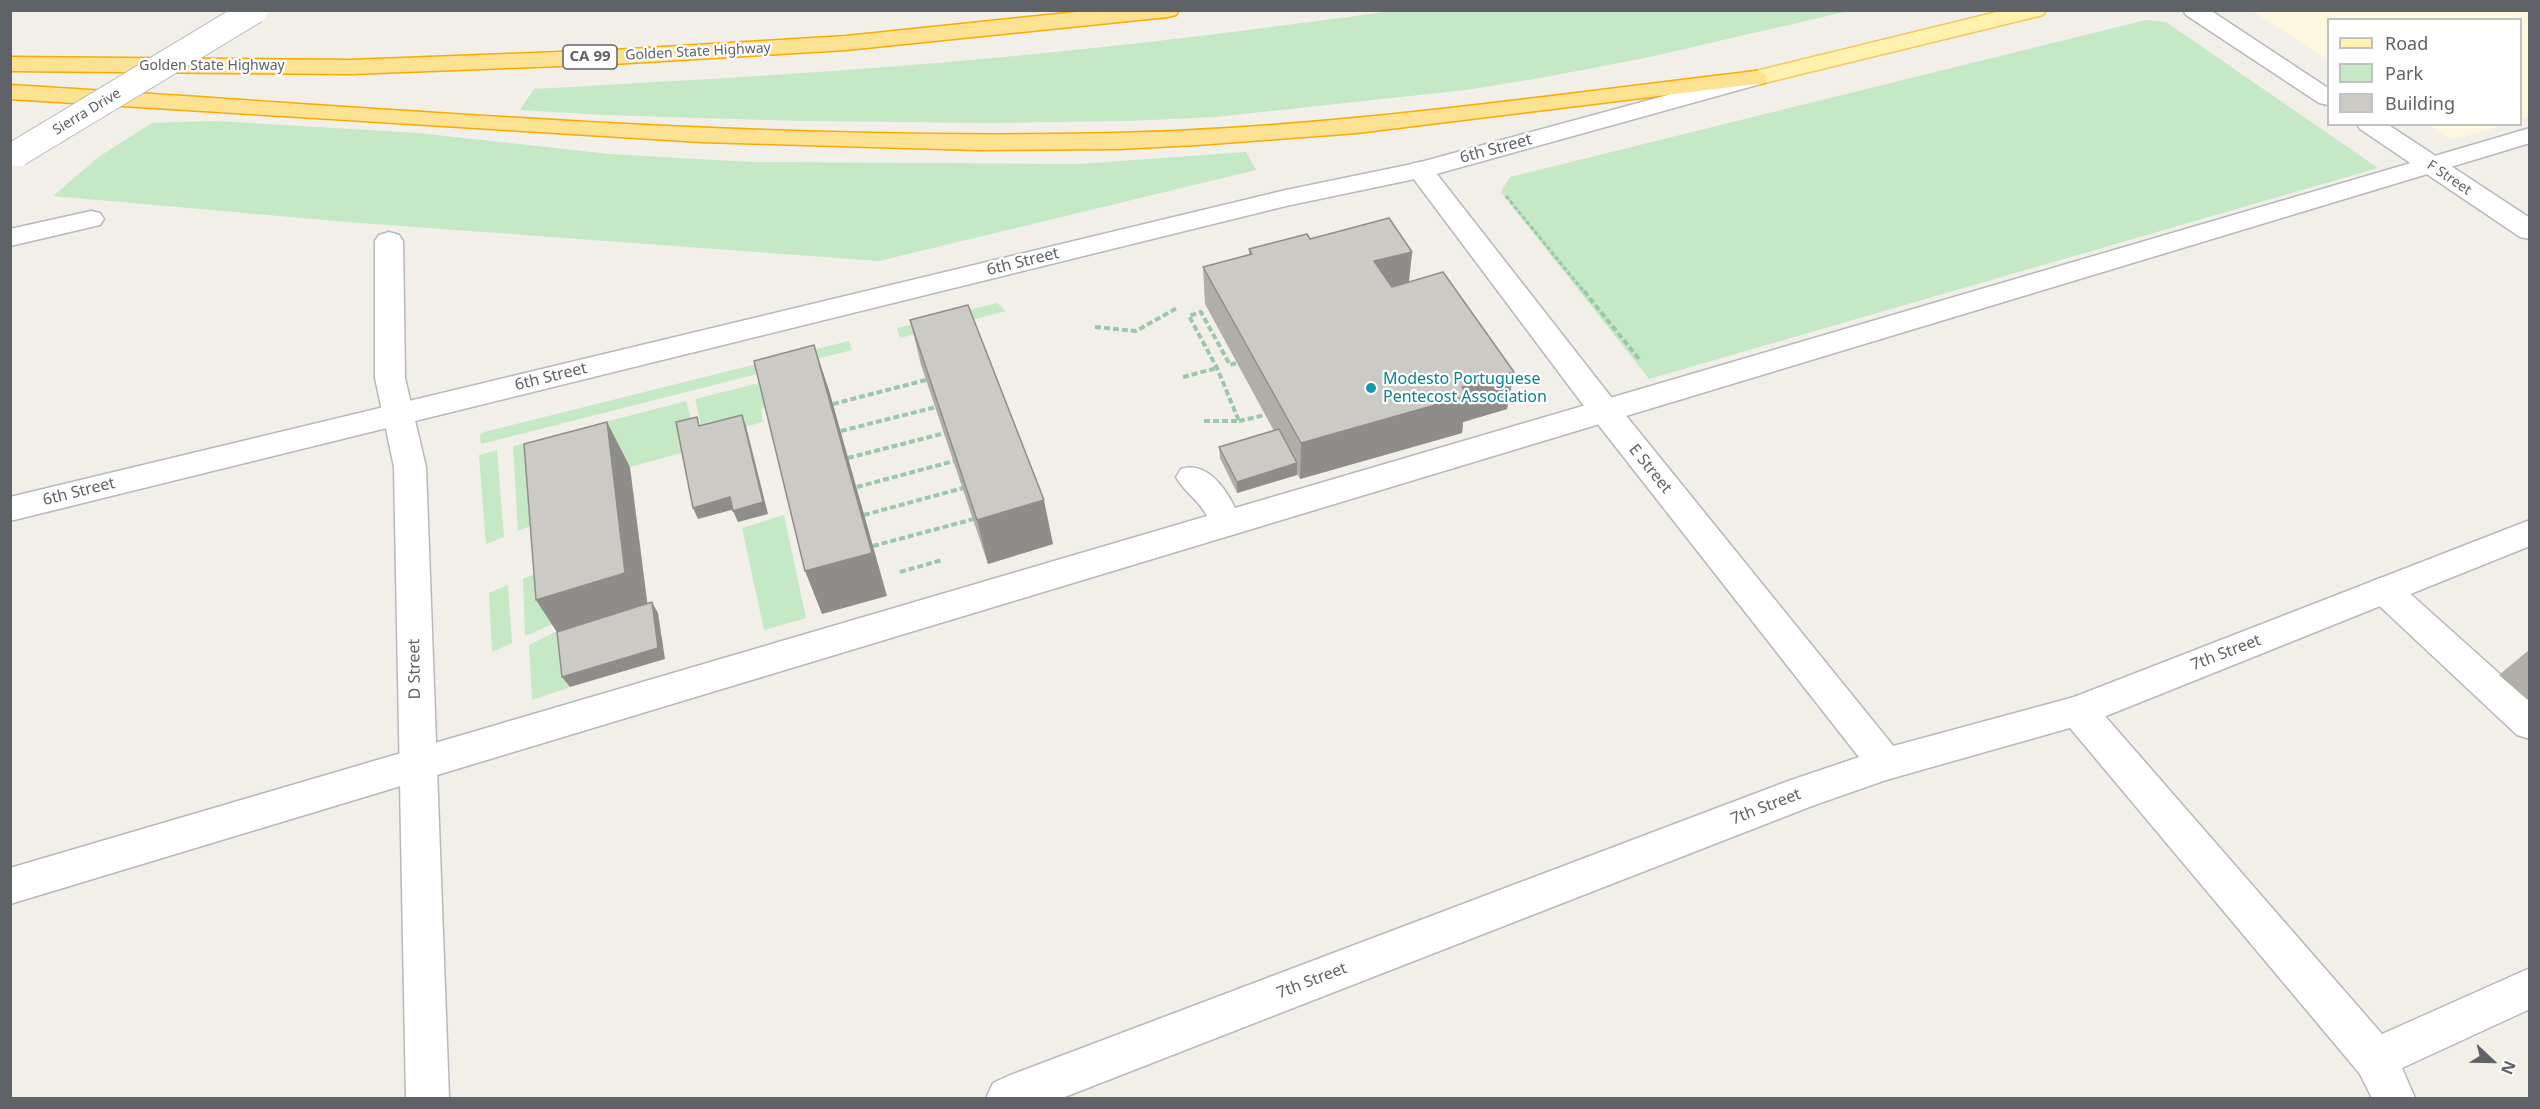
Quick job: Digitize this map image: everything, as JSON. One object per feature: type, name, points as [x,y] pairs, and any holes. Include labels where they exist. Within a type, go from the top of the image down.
[{"type":"highway","name":"Golden State Highway","points":[[10,64],[351,67],[613,57],[846,43],[1168,10]]},
{"type":"highway","points":[[10,92],[652,134],[910,142],[1108,141],[1269,132],[1454,114],[1756,78]]},
{"type":"main road","name":"6th Street","points":[[1756,78],[2035,10]]},
{"type":"street","name":"Sierra Drive","points":[[14,156],[255,10]]},
{"type":"street","points":[[2194,10],[2327,97]]},
{"type":"street","name":"6th Street","points":[[10,509],[1286,198],[1420,170],[1756,78]]},
{"type":"street","name":"F Street","points":[[2372,126],[2529,231]]},
{"type":"street","points":[[10,886],[2529,135]]},
{"type":"street","name":"E Street","points":[[1420,170],[1604,410],[1886,764]]},
{"type":"street","points":[[10,238],[91,219]]},
{"type":"street","name":"D Street","points":[[389,241],[390,378],[410,467],[428,1098]]},
{"type":"street","points":[[1192,477],[1216,501],[1226,522]]},
{"type":"street","name":"7th Street","points":[[1008,1098],[1804,792],[1886,764],[2078,711],[2529,532]]},
{"type":"street","points":[[2384,590],[2529,724]]},
{"type":"street","points":[[2078,711],[2375,1059],[2394,1098]]},
{"type":"street","points":[[2375,1059],[2529,987]]},
{"type":"path","points":[[1506,196],[1646,368]]},
{"type":"path","points":[[1095,327],[1136,331],[1178,308]]},
{"type":"path","points":[[1236,363],[1230,365],[1201,312],[1189,316],[1216,368],[1239,421]]},
{"type":"path","points":[[1183,377],[1216,368]]},
{"type":"path","points":[[833,404],[926,380]]},
{"type":"path","points":[[841,431],[936,407]]},
{"type":"path","points":[[1204,421],[1239,421],[1265,415]]},
{"type":"path","points":[[849,458],[945,433]]},
{"type":"path","points":[[856,487],[954,461]]},
{"type":"path","points":[[864,515],[963,488]]},
{"type":"path","points":[[873,546],[974,519]]},
{"type":"path","points":[[910,569],[934,562]]},
{"type":"shaded area","points":[[2252,11],[2529,11],[2529,117],[2522,120],[2522,18],[2327,18],[2327,59]]},
{"type":"shaded area","points":[[2430,126],[2501,126],[2452,140]]},
{"type":"green space","points":[[1391,11],[1849,11],[1645,58],[1540,78],[1466,90],[1215,117],[990,123],[801,121],[520,110],[534,89],[711,79],[1004,57],[1198,36]]},
{"type":"green space","points":[[2146,20],[2166,22],[2378,168],[1649,379],[1501,192],[1510,177]]},
{"type":"green space","points":[[216,121],[418,133],[609,154],[752,162],[1079,164],[1246,152],[1256,170],[879,261],[347,222],[53,196],[100,156],[152,123]]},
{"type":"green space","points":[[997,303],[1006,311],[900,338],[897,328]]},
{"type":"green space","points":[[849,341],[852,350],[481,444],[480,435],[484,432]]},
{"type":"green space","points":[[815,369],[771,406],[761,409],[763,422],[704,438],[695,399]]},
{"type":"green space","points":[[686,401],[694,430],[685,452],[551,488],[553,517],[518,531],[513,446]]},
{"type":"green space","points":[[497,450],[504,537],[486,544],[479,455]]},
{"type":"green space","points":[[784,515],[806,618],[764,630],[742,528]]},
{"type":"green space","points":[[557,564],[562,620],[525,636],[523,579]]},
{"type":"green space","points":[[508,585],[512,643],[492,652],[489,593]]},
{"type":"green space","points":[[563,628],[570,687],[532,700],[529,645]]},
{"type":"building","name":"Modesto Portuguese Pentecost Association","points":[[1389,218],[1412,252],[1374,261],[1392,287],[1443,272],[1514,372],[1462,387],[1467,396],[1301,443],[1203,267],[1252,254],[1249,249],[1307,234],[1310,239]]},
{"type":"building","points":[[968,305],[1044,500],[977,520],[910,320]]},
{"type":"building","points":[[814,345],[872,553],[805,571],[754,361]]},
{"type":"building","points":[[742,415],[763,502],[733,511],[730,497],[693,508],[676,422],[697,417],[699,426]]},
{"type":"building","points":[[607,422],[625,573],[536,600],[524,444]]},
{"type":"building","points":[[1279,429],[1297,463],[1237,482],[1219,447]]},
{"type":"building","points":[[652,602],[658,648],[562,677],[557,632]]},
{"type":"place","name":"Modesto Portuguese Pentecost Association","points":[[1371,388]]}]
